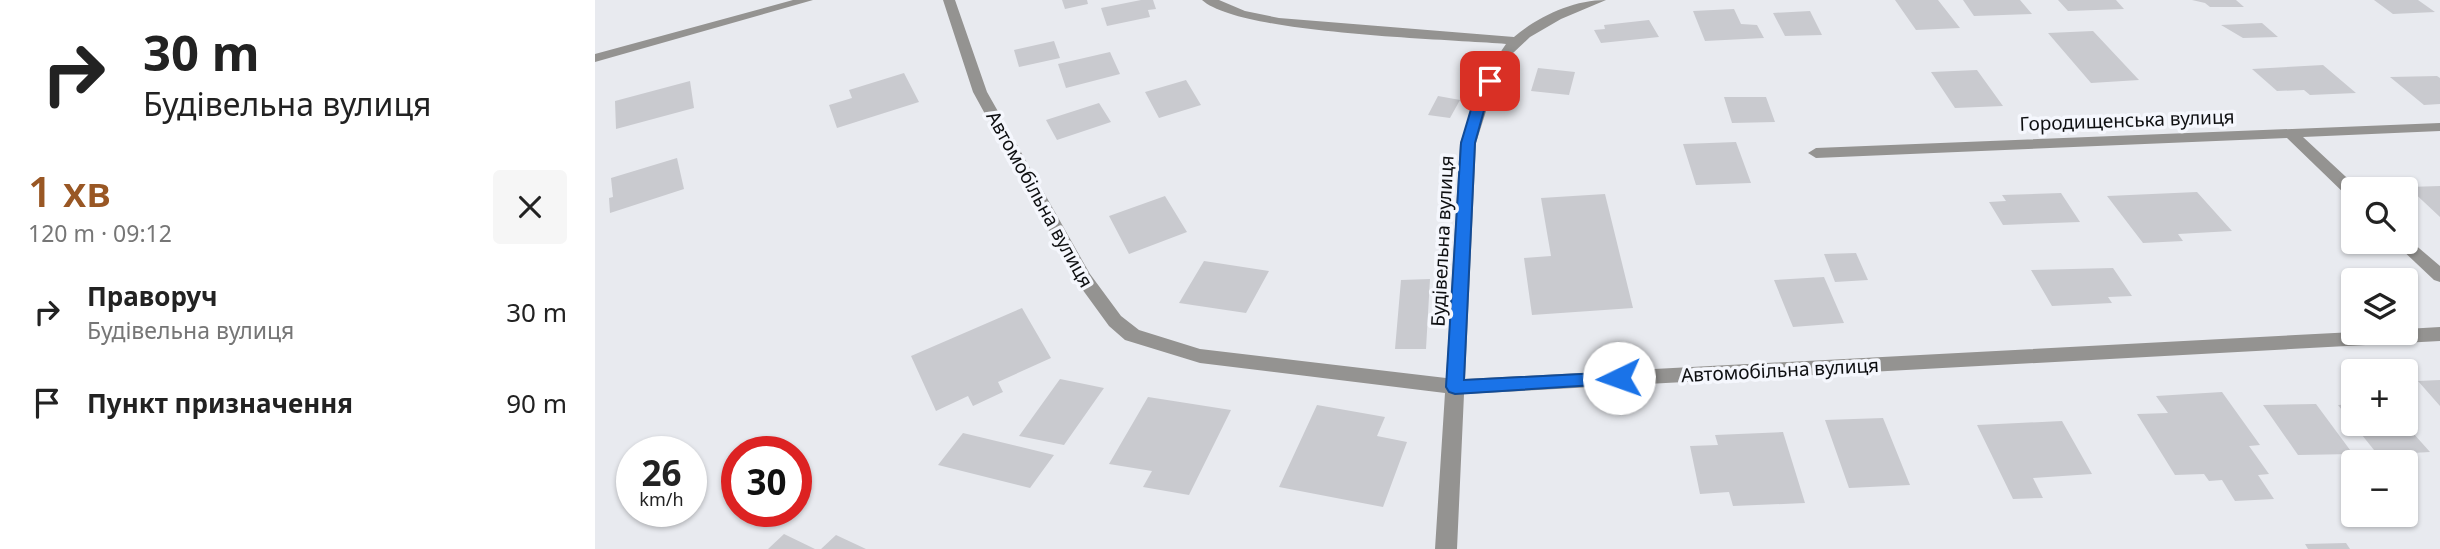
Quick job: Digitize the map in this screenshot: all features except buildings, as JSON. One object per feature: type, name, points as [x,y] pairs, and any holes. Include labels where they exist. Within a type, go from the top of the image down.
[{"type":"street","points":[[595,58],[807,0]]},
{"type":"street","name":"Автомобільна вулиця","points":[[949,0],[987,104],[1083,278],[1115,321],[1132,335],[1200,356],[1455,387],[2440,334]]},
{"type":"street","points":[[1208,0],[1241,14],[1279,22],[1516,41]]},
{"type":"street","name":"Будівельна вулиця","points":[[1447,549],[1468,143],[1482,96],[1516,41],[1556,17],[1600,0]]},
{"type":"street","name":"Городищенська вулиця","points":[[1816,153],[2440,127]]},
{"type":"street","points":[[2290,133],[2341,181]]},
{"type":"street","points":[[2417,254],[2440,276]]},
{"type":"route","points":[[1490,81],[1482,96],[1468,143],[1455,387],[1619,378]]}]
